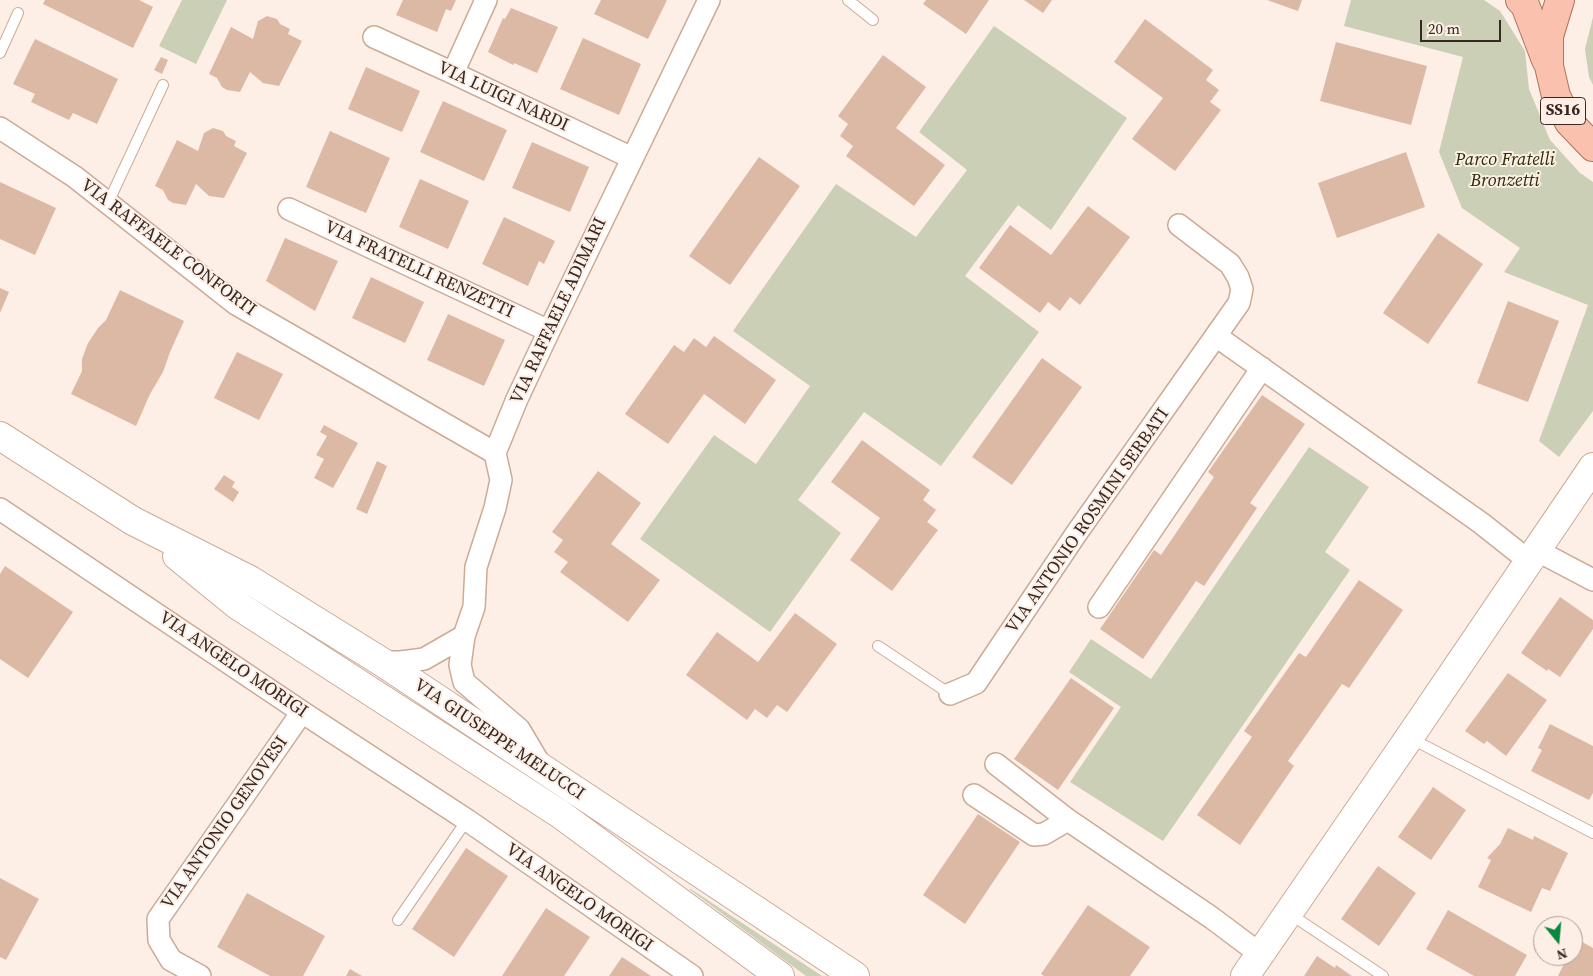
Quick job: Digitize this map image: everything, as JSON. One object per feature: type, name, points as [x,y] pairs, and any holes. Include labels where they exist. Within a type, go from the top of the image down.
[{"type":"main road","name":"SS16","points":[[1520,0],[1526,5],[1549,66],[1556,96],[1569,122],[1593,147]]},
{"type":"main road","name":"SS16","points":[[1549,66],[1549,36],[1560,0]]},
{"type":"main road","name":"VIA GIUSEPPE MELUCCI","points":[[0,436],[133,521],[250,580],[382,662],[855,976]]},
{"type":"main road","points":[[1245,976],[1593,466]]},
{"type":"main road","name":"VIA GIUSEPPE MELUCCI","points":[[133,521],[237,605],[560,814],[780,976]]},
{"type":"street","points":[[453,73],[486,0]]},
{"type":"street","name":"VIA RAFFAELE ADIMARI","points":[[494,453],[549,331],[710,0]]},
{"type":"street","name":"VIA LUIGI NARDI","points":[[374,37],[632,158]]},
{"type":"street","name":"VIA RAFFAELE CONFORTI","points":[[0,128],[75,177],[236,304],[494,453]]},
{"type":"street","name":"VIA FRATELLI RENZETTI","points":[[289,209],[549,331]]},
{"type":"street","name":"VIA ANTONIO ROSMINI SERBATI","points":[[950,694],[976,683],[1076,534],[1239,303],[1242,289],[1238,276],[1230,264],[1179,225]]},
{"type":"street","points":[[1216,336],[1481,523],[1533,555],[1593,580]]},
{"type":"street","points":[[1099,608],[1262,368]]},
{"type":"street","points":[[494,453],[501,480],[495,508],[476,567],[474,607],[464,636],[460,665],[464,682],[519,729],[542,768]]},
{"type":"street","name":"VIA ANGELO MORIGI","points":[[0,509],[302,712],[467,820],[692,976]]},
{"type":"street","points":[[382,662],[424,659],[464,636]]},
{"type":"street","name":"VIA ANTONIO GENOVESI","points":[[200,976],[171,960],[159,940],[158,919],[302,712]]},
{"type":"street","points":[[996,764],[1068,820],[1212,918],[1260,954]]},
{"type":"street","points":[[974,795],[1034,835],[1044,834],[1068,820]]},
{"type":"lane","points":[[848,0],[873,20]]},
{"type":"lane","points":[[0,53],[18,14]]},
{"type":"lane","points":[[108,203],[163,85]]},
{"type":"lane","points":[[878,646],[950,694]]},
{"type":"lane","points":[[1409,738],[1593,833]]},
{"type":"lane","points":[[398,920],[467,820]]},
{"type":"lane","points":[[1288,913],[1383,976]]},
{"type":"green space","points":[[182,0],[227,0],[196,64],[159,46]]},
{"type":"green space","name":"Parco Fratelli Bronzetti","points":[[1351,0],[1484,0],[1500,11],[1525,51],[1529,89],[1550,140],[1580,173],[1593,182],[1593,411],[1559,457],[1539,441],[1588,305],[1504,272],[1520,248],[1462,208],[1439,152],[1463,57],[1344,26]]},
{"type":"green space","points":[[1593,17],[1593,85],[1589,77],[1585,49]]},
{"type":"green space","points":[[994,26],[1127,118],[1051,230],[1018,205],[965,276],[1039,332],[941,466],[864,412],[798,500],[841,533],[770,632],[640,539],[714,435],[756,464],[810,386],[733,331],[836,184],[916,237],[967,170],[919,132]]},
{"type":"green space","points":[[1309,447],[1369,487],[1325,552],[1350,570],[1163,841],[1070,782],[1121,707],[1069,672],[1091,639],[1151,679]]},
{"type":"green space","points":[[689,889],[691,889],[822,976],[806,976]]},
{"type":"building","points":[[45,0],[139,0],[153,7],[133,48],[43,4]]},
{"type":"building","points":[[403,0],[456,0],[451,11],[446,9],[437,32],[396,15]]},
{"type":"building","points":[[601,0],[667,0],[648,39],[594,14]]},
{"type":"building","points":[[926,0],[989,0],[966,34],[923,4]]},
{"type":"building","points":[[1024,0],[1052,0],[1043,13]]},
{"type":"building","points":[[1267,0],[1302,0],[1298,11]]},
{"type":"building","points":[[511,8],[558,27],[537,73],[514,63],[513,65],[488,52],[503,18],[505,19]]},
{"type":"building","points":[[267,16],[277,19],[280,24],[290,29],[288,34],[302,41],[279,86],[263,83],[250,72],[240,92],[227,90],[222,87],[217,78],[209,74],[231,27],[253,39],[258,21]]},
{"type":"building","points":[[1145,19],[1213,70],[1206,80],[1219,90],[1210,102],[1221,110],[1175,171],[1132,139],[1163,98],[1114,62]]},
{"type":"building","points":[[583,38],[641,64],[619,115],[560,89]]},
{"type":"building","points":[[35,39],[118,79],[97,124],[73,113],[69,120],[31,102],[35,94],[13,84]]},
{"type":"building","points":[[1336,42],[1427,66],[1411,125],[1320,101]]},
{"type":"building","points":[[883,55],[926,87],[896,128],[945,165],[914,206],[846,156],[853,146],[840,136],[848,124],[838,116]]},
{"type":"building","points":[[161,57],[168,60],[162,74],[154,70]]},
{"type":"building","points":[[366,67],[420,91],[402,132],[348,109]]},
{"type":"building","points":[[443,101],[507,130],[484,181],[420,152]]},
{"type":"building","points":[[213,128],[223,131],[226,136],[236,141],[234,146],[247,153],[224,198],[209,196],[196,184],[186,205],[173,203],[168,200],[163,190],[155,186],[177,140],[198,151],[204,133]]},
{"type":"building","points":[[330,131],[390,158],[366,213],[306,187]]},
{"type":"building","points":[[532,142],[589,167],[570,212],[512,188]]},
{"type":"building","points":[[1406,152],[1425,207],[1337,238],[1318,183]]},
{"type":"building","points":[[759,157],[800,186],[730,285],[689,256]]},
{"type":"building","points":[[420,179],[469,201],[448,249],[399,227]]},
{"type":"building","points":[[0,182],[56,208],[35,255],[0,239]]},
{"type":"building","points":[[1088,206],[1130,237],[1080,305],[1070,297],[1060,311],[1048,302],[1040,313],[979,268],[1010,225],[1051,255]]},
{"type":"building","points":[[504,217],[555,241],[544,264],[539,261],[528,286],[482,264]]},
{"type":"building","points":[[1438,233],[1483,264],[1428,344],[1383,313]]},
{"type":"building","points":[[285,238],[338,261],[315,311],[266,281]]},
{"type":"building","points":[[371,277],[424,302],[405,343],[352,318]]},
{"type":"building","points":[[0,288],[9,292],[0,313]]},
{"type":"building","points":[[120,290],[184,321],[163,372],[150,394],[136,426],[71,394],[82,371],[82,359],[88,343],[106,320]]},
{"type":"building","points":[[1508,301],[1559,321],[1528,402],[1477,383]]},
{"type":"building","points":[[448,314],[505,340],[484,386],[427,360]]},
{"type":"building","points":[[714,336],[776,380],[745,424],[704,394],[668,444],[625,414],[674,345],[684,352],[694,338],[706,347]]},
{"type":"building","points":[[237,352],[283,374],[259,420],[214,398]]},
{"type":"building","points":[[1042,358],[1082,387],[1012,485],[972,457]]},
{"type":"building","points":[[1262,395],[1305,424],[1250,503],[1257,508],[1204,586],[1196,581],[1143,659],[1100,629],[1154,550],[1161,555],[1214,477],[1208,472]]},
{"type":"building","points":[[324,425],[358,443],[333,488],[314,478],[324,459],[316,455],[327,436],[320,432]]},
{"type":"building","points":[[862,440],[930,490],[923,500],[936,510],[927,522],[938,530],[892,591],[850,560],[880,518],[831,482]]},
{"type":"building","points":[[377,461],[387,466],[367,514],[356,509]]},
{"type":"building","points":[[598,471],[641,503],[611,544],[660,580],[628,622],[560,572],[568,562],[554,552],[563,540],[552,532]]},
{"type":"building","points":[[224,475],[235,482],[232,487],[239,492],[233,502],[214,489]]},
{"type":"building","points":[[5,566],[73,612],[28,678],[0,659],[0,574]]},
{"type":"building","points":[[1359,580],[1403,610],[1349,688],[1342,684],[1288,761],[1294,766],[1240,845],[1197,815],[1252,737],[1244,731],[1299,653],[1306,657]]},
{"type":"building","points":[[1560,597],[1593,620],[1593,629],[1560,677],[1548,669],[1547,671],[1521,653]]},
{"type":"building","points":[[795,613],[837,644],[787,712],[777,705],[767,718],[755,709],[747,720],[686,675],[717,632],[758,662]]},
{"type":"building","points":[[1508,673],[1547,700],[1506,756],[1487,741],[1484,744],[1465,731]]},
{"type":"building","points":[[1071,678],[1114,708],[1058,790],[1014,759]]},
{"type":"building","points":[[1550,724],[1593,746],[1593,793],[1589,800],[1531,771],[1542,750],[1538,748]]},
{"type":"building","points":[[1433,787],[1466,810],[1431,860],[1398,837]]},
{"type":"building","points":[[978,814],[1020,842],[965,924],[923,895]]},
{"type":"building","points":[[1508,828],[1533,840],[1534,836],[1568,853],[1550,891],[1542,888],[1531,912],[1478,887],[1491,860],[1487,858],[1500,844]]},
{"type":"building","points":[[466,848],[508,876],[454,957],[412,929]]},
{"type":"building","points":[[1378,866],[1416,893],[1379,946],[1341,919]]},
{"type":"building","points":[[0,878],[39,899],[6,960],[0,957]]},
{"type":"building","points":[[247,893],[325,936],[303,976],[270,976],[217,947]]},
{"type":"building","points":[[1088,905],[1150,947],[1130,976],[1044,976],[1041,974]]},
{"type":"building","points":[[546,908],[590,937],[564,976],[502,976]]},
{"type":"building","points":[[1448,910],[1527,955],[1515,976],[1474,976],[1426,949]]},
{"type":"building","points":[[1583,942],[1593,948],[1593,976],[1558,976],[1563,966],[1583,966]]},
{"type":"building","points":[[1317,956],[1335,968],[1336,965],[1352,976],[1304,976]]},
{"type":"building","points":[[622,957],[651,976],[609,976]]},
{"type":"building","points":[[350,969],[362,976],[346,976]]}]
